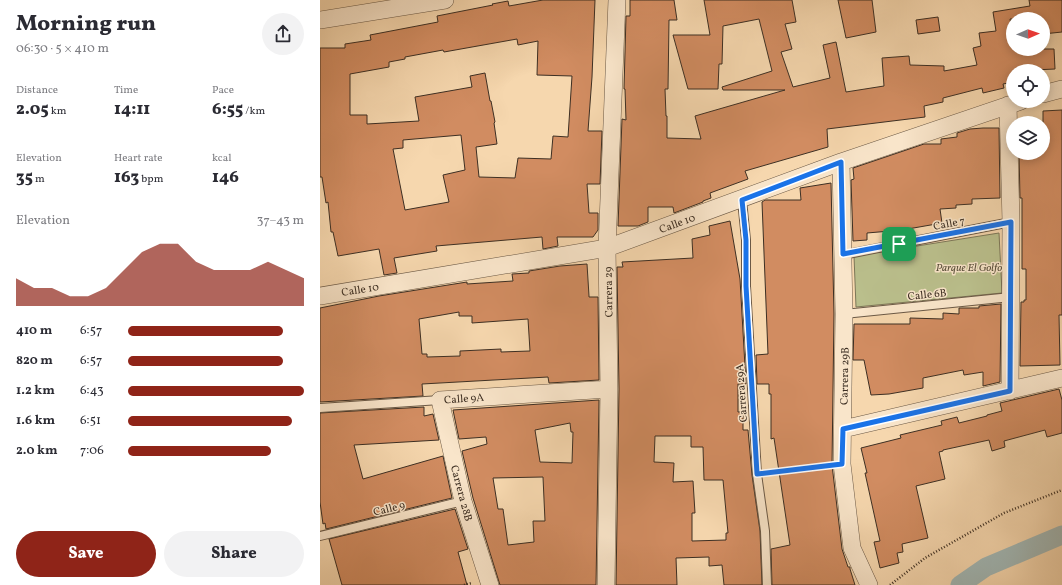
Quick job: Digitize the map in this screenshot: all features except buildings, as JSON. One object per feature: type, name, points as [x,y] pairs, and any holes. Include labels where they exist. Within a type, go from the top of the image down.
[{"type":"street","points":[[320,20],[445,0]]},
{"type":"street","name":"Carrera 29","points":[[606,585],[609,389],[607,248],[616,0]]},
{"type":"street","points":[[1050,92],[1062,89]]},
{"type":"street","name":"Calle 10","points":[[320,296],[607,248],[742,200],[841,162],[1006,106]]},
{"type":"street","points":[[1010,391],[1011,222],[1014,108]]},
{"type":"street","name":"Carrera 29B","points":[[841,162],[844,314],[842,464],[852,548],[869,585]]},
{"type":"street","points":[[843,429],[1062,378]]},
{"type":"street","name":"Calle 9A","points":[[440,400],[609,389]]},
{"type":"street","name":"Carrera 28B","points":[[440,400],[463,501],[490,585]]},
{"type":"lane","name":"Carrera 29A","points":[[742,200],[746,240],[746,286],[757,474],[765,530],[767,585]]},
{"type":"lane","name":"Calle 7","points":[[843,254],[1011,222]]},
{"type":"lane","name":"Calle 6B","points":[[844,314],[1011,297]]},
{"type":"lane","name":"Calle 9A","points":[[320,408],[440,400]]},
{"type":"lane","name":"Calle 9","points":[[320,536],[463,501]]},
{"type":"path","points":[[757,474],[842,464]]},
{"type":"path","points":[[890,585],[925,558],[1004,514],[1062,490]]},
{"type":"green space","name":"Parque El Golfo","points":[[999,233],[1002,293],[856,307],[854,256]]},
{"type":"waterway","points":[[960,585],[986,567],[1062,535]]},
{"type":"route","points":[[841,162],[843,254],[899,244],[1011,222],[1010,391],[843,429],[842,464],[757,474],[749,351],[746,286],[746,240],[742,200],[841,162]]}]
